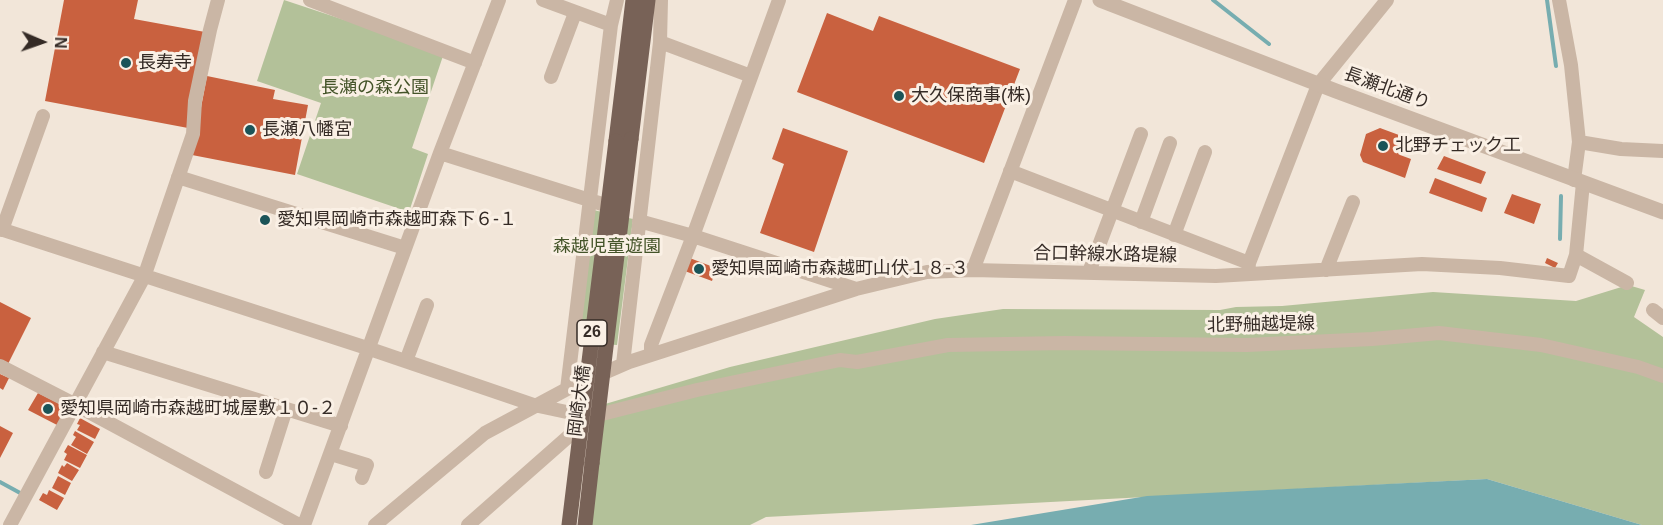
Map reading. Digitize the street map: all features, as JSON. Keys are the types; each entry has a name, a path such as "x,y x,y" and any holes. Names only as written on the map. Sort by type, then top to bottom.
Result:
{"main road":[{"name":"26","path":"623,140 633,0"},
{"name":"26","path":"623,140 648,0"},
{"name":"岡崎大橋","path":"568,525 623,140"},
{"name":"岡崎大橋","path":"585,525 623,140"}],"street":[{"path":"10,525 144,278 194,134 195,101 218,0"},
{"path":"310,0 475,63"},
{"path":"304,525 440,153 499,0"},
{"path":"543,0 611,25"},
{"path":"567,388 611,25 616,0"},
{"path":"623,364 660,42 662,0"},
{"path":"651,355 651,345 779,0"},
{"path":"973,270 1075,0"},
{"name":"長瀬北通り","path":"1100,0 1318,85 1663,212"},
{"path":"1010,171 1174,235 1248,268 1318,85 1387,0"},
{"path":"1559,0 1571,65 1579,142 1576,255 1627,283"},
{"path":"551,77 575,12"},
{"path":"660,42 751,76"},
{"path":"43,116 1,230 370,349 534,405 590,417"},
{"path":"1089,272 1141,134"},
{"path":"1579,142 1622,149 1663,151"},
{"path":"1142,222 1170,143"},
{"path":"1174,235 1205,152"},
{"path":"440,153 856,289"},
{"path":"178,177 405,248"},
{"path":"1326,270 1353,202"},
{"name":"合口幹線水路堤線","path":"534,405 623,364 856,289 927,272 973,270 1216,276 1248,268 1326,270 1422,264 1500,268 1569,276 1576,255"},
{"path":"406,361 427,305"},
{"name":"北野舳越堤線","path":"590,417 697,390 840,360 857,362 948,345 1065,343 1247,345 1372,339 1439,333 1541,345 1663,376"},
{"path":"103,352 341,426"},
{"path":"0,366 299,525"},
{"path":"375,525 469,445 485,433 523,414 534,405"},
{"path":"266,472 286,409"},
{"path":"468,525 590,417"},
{"path":"331,454 367,465 362,478"}],"green space":[{"name":"長瀬の森公園","path":"284,0 444,53 412,148 428,154 409,212 297,174 321,103 257,81"},
{"name":"森越児童遊園","path":"589,209 633,219 617,345 572,342"},
{"path":"1628,285 1645,290 1634,317 1663,337 1663,525 1642,525 1487,479 766,517 750,525 585,525 595,407 730,367 935,319 1003,309 1220,310 1433,292 1576,301"}],"water":[{"path":"1487,479 1642,525 971,525 1147,496"}],"building":[{"name":"長寿寺","path":"64,0 138,0 134,19 205,32 188,128 45,101"},
{"path":"827,13 873,31 879,16 1020,69 984,163 797,92"},
{"name":"長瀬八幡宮","path":"207,76 275,90 273,99 308,105 295,175 192,155"},
{"path":"783,128 848,151 814,252 760,233 784,164 772,159"},
{"name":"北野チェック工","path":"1380,128 1407,138 1400,155 1411,159 1405,178 1363,162 1360,155 1366,134"},
{"path":"1444,156 1486,172 1481,184 1437,169"},
{"path":"1435,178 1487,198 1482,212 1429,193"},
{"path":"1512,194 1541,204 1534,224 1504,213"},
{"name":"愛知県岡崎市森越町山伏１８‐３","path":"687,257 716,268 712,281 682,270"},
{"path":"1547,258 1558,263 1555,268 1545,263"},
{"path":"0,302 31,318 8,364 0,360"},
{"path":"0,374 9,378 3,390 0,388"},
{"name":"愛知県岡崎市森越町城屋敷１０‐２","path":"38,393 68,408 59,426 28,410"},
{"path":"80,418 100,429 95,439 77,430"},
{"path":"0,426 13,433 0,458"},
{"path":"75,431 94,442 87,454 71,445 76,437 73,435"},
{"path":"68,445 87,455 80,468 64,460 67,454 64,452"},
{"path":"67,463 79,470 72,481 58,473 62,465 64,467"},
{"path":"58,476 71,483 65,495 52,488"},
{"path":"49,490 64,498 57,510 39,500 43,493 47,495"}],"waterway":[{"path":"1213,0 1269,44"},
{"path":"1547,0 1556,66"},
{"path":"1560,239 1561,196"},
{"path":"0,482 22,494"}],"place":[{"name":"長寿寺","path":"126,63"},
{"name":"大久保商事(株)","path":"899,96"},
{"name":"長瀬八幡宮","path":"250,130"},
{"name":"北野チェック工","path":"1383,146"},
{"name":"愛知県岡崎市森越町森下６‐１","path":"265,220"},
{"name":"愛知県岡崎市森越町山伏１８‐３","path":"699,269"},
{"name":"愛知県岡崎市森越町城屋敷１０‐２","path":"48,409"}]}
